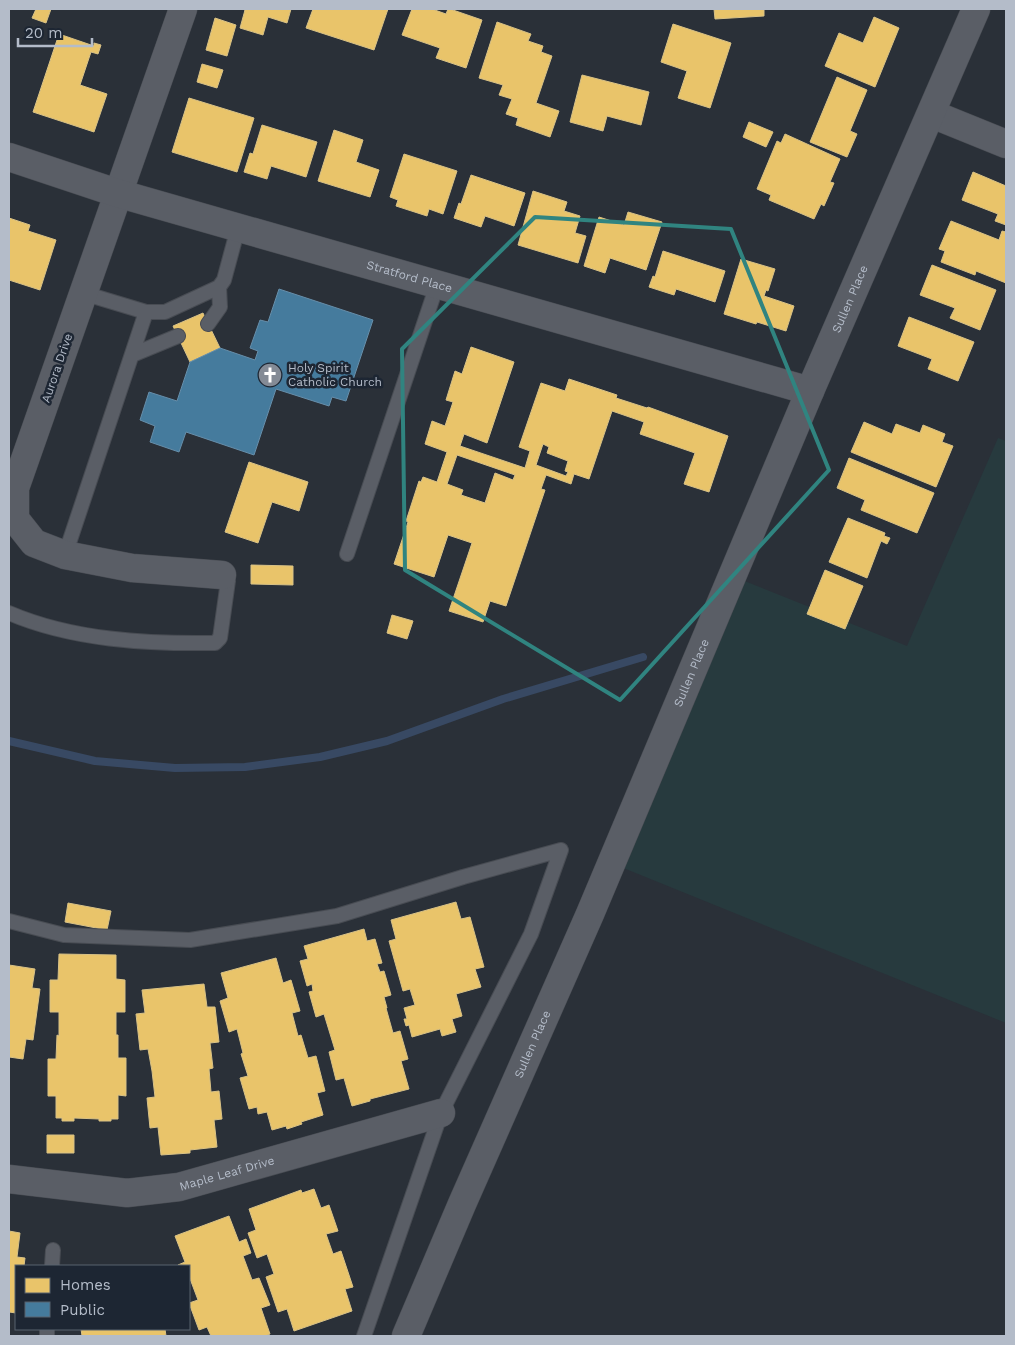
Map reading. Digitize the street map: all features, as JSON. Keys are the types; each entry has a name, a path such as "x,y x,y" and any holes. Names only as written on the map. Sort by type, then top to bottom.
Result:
{"street":[{"name":"Aurora Drive","path":"183,9 83,293 12,487 12,522 34,543 65,555 132,568 222,575"},
{"name":"Sullen Place","path":"406,1336 590,914 810,391 976,9"},
{"path":"932,114 1006,144"},
{"name":"Stratford Place","path":"9,157 117,193 810,391"},
{"name":"Maple Leaf Drive","path":"9,1179 127,1192 179,1187 441,1113"}],"lane":[{"path":"83,293 146,312 165,312 219,287 224,280 238,228"},
{"path":"347,554 436,284"},
{"path":"208,324 220,307 219,287"},
{"path":"65,555 146,312"},
{"path":"132,355 178,336"},
{"path":"9,613 48,626 82,634 135,641 184,644 214,643 220,638 228,581 222,575"},
{"path":"9,921 64,935 190,940 337,916 463,877 561,850 531,934 441,1113 364,1336"},
{"path":"52,1265 53,1250"}],"highlighted area":[{"path":"535,217 731,229 829,470 620,700 405,570 402,349"}],"green space":[{"path":"998,438 1006,441 1006,1023 611,863 732,576 907,646"}],"building: Homes":[{"path":"36,9 51,9 46,23 32,18"},
{"path":"242,9 291,9 287,23 268,17 263,35 240,28 245,10"},
{"path":"313,9 388,9 374,50 306,28"},
{"path":"412,9 432,9 446,14 448,9 450,9 482,20 466,68 436,58 440,48 402,35"},
{"path":"714,9 764,9 764,16 715,19"},
{"path":"874,17 899,28 875,87 825,66 839,33 863,43"},
{"path":"215,18 236,25 227,56 206,50"},
{"path":"497,22 531,34 528,41 543,46 541,52 552,56 536,103 559,111 550,137 516,125 518,118 506,114 512,99 499,95 503,85 479,78"},
{"path":"673,24 731,43 710,108 678,98 687,71 661,62"},
{"path":"59,34 94,46 94,43 101,45 98,54 91,52 80,85 107,94 94,132 33,112"},
{"path":"202,64 223,70 217,88 197,82"},
{"path":"582,75 649,92 641,125 607,116 603,131 570,122"},
{"path":"837,77 867,90 850,131 857,134 847,157 810,142"},
{"path":"189,98 254,118 237,172 172,152"},
{"path":"749,122 773,132 766,147 743,137"},
{"path":"262,125 317,142 306,177 271,166 267,179 244,172 250,153 253,154"},
{"path":"334,130 363,140 356,162 379,170 370,197 318,181"},
{"path":"785,134 840,159 830,182 834,183 824,206 821,204 814,219 769,200 771,195 757,189 777,141 781,143"},
{"path":"404,154 457,171 443,214 429,209 427,216 396,206 398,200 390,197"},
{"path":"973,172 1006,186 1006,225 995,221 998,214 962,200"},
{"path":"471,175 525,193 514,226 485,216 481,227 454,218"},
{"path":"533,191 567,202 564,211 580,216 575,233 586,236 578,263 518,245"},
{"path":"628,212 662,222 646,270 610,258 605,273 584,266 599,217 624,225"},
{"path":"9,218 30,225 28,231 56,240 40,290 9,280"},
{"path":"951,221 999,240 1002,231 1006,232 1006,283 976,271 975,275 941,262 945,251 939,249"},
{"path":"663,251 725,271 715,302 676,289 674,295 649,287 653,276 655,277"},
{"path":"741,259 775,269 768,291 766,290 764,296 794,306 786,331 724,314"},
{"path":"932,265 996,290 980,330 950,318 955,308 920,295"},
{"path":"203,313 220,348 190,362 173,326"},
{"path":"909,317 974,342 958,381 928,369 932,359 898,346"},
{"path":"471,347 514,362 487,443 464,434 460,446 525,468 530,451 519,447 541,383 565,391 569,379 617,395 616,398 648,407 728,436 709,492 684,484 695,453 640,434 644,422 612,411 589,479 574,474 571,484 546,475 541,489 545,490 506,606 490,601 483,622 449,611 472,543 448,535 434,577 394,564 419,481 421,482 423,477 437,482 447,452 425,444 432,421 445,426 453,402 446,400 455,371 462,374","holes":["543,444 549,447 547,453 568,461 565,471 568,472 566,476 536,465","457,455 515,475 513,480 495,473 485,503 461,495 463,490 447,484"]},
{"path":"864,422 892,434 896,424 920,433 923,425 945,434 942,442 953,446 936,487 851,452"},
{"path":"849,458 934,493 917,533 861,510 865,500 837,488"},
{"path":"249,462 308,482 299,511 272,502 258,543 225,532"},
{"path":"848,518 885,533 884,536 890,538 887,544 881,541 867,578 829,562"},
{"path":"251,565 293,566 293,585 251,584"},
{"path":"825,570 863,586 845,629 807,614"},
{"path":"392,615 413,621 407,639 387,633"},
{"path":"456,902 461,919 470,917 484,967 475,969 481,987 456,994 462,1016 452,1019 456,1032 442,1036 440,1029 412,1037 409,1025 406,1026 404,1019 407,1019 404,1008 415,1005 410,989 403,991 389,941 396,939 391,920"},
{"path":"68,903 111,911 107,930 65,922"},
{"path":"364,929 367,941 375,939 382,963 377,964 380,972 384,971 391,995 384,997 386,1008 393,1033 400,1031 408,1059 401,1061 409,1089 370,1099 370,1101 352,1106 344,1078 336,1080 329,1052 335,1050 324,1014 316,1017 309,992 313,991 312,984 307,986 300,961 308,959 304,946"},
{"path":"59,954 116,955 116,979 125,980 125,1012 116,1012 118,1058 126,1058 126,1096 118,1095 118,1119 99,1121 99,1119 74,1118 74,1121 62,1121 62,1118 56,1118 56,1096 48,1096 48,1059 56,1059 57,1035 59,1036 59,1012 50,1012 50,980 58,980"},
{"path":"276,958 283,983 291,980 300,1011 292,1013 298,1036 301,1035 308,1058 316,1056 325,1091 317,1093 323,1115 287,1129 286,1126 272,1130 267,1112 258,1114 257,1107 249,1109 240,1078 248,1076 241,1054 243,1053 237,1029 229,1032 220,1001 228,998 221,973"},
{"path":"9,965 35,969 32,988 40,989 33,1040 26,1039 23,1059 9,1057"},
{"path":"204,984 207,1007 215,1007 219,1042 210,1043 213,1068 209,1069 211,1092 219,1091 222,1119 214,1120 217,1147 190,1150 190,1153 161,1155 158,1127 150,1128 147,1098 155,1097 148,1049 140,1050 136,1014 145,1013 142,990"},
{"path":"47,1135 74,1135 74,1153 47,1153"},
{"path":"314,1189 321,1208 329,1205 338,1231 326,1234 333,1254 341,1251 353,1287 345,1289 352,1311 294,1331 287,1309 278,1312 266,1277 274,1274 267,1254 257,1258 248,1233 256,1230 249,1209 301,1190 302,1193"},
{"path":"229,1216 239,1242 246,1239 251,1253 243,1256 252,1280 259,1278 270,1305 261,1308 270,1334 265,1336 211,1336 207,1327 199,1330 190,1306 190,1303 198,1300 190,1279 190,1265 178,1265 185,1262 175,1236"},
{"path":"9,1231 20,1233 17,1257 25,1258 24,1265 15,1265 15,1313 9,1312"},
{"path":"81,1330 165,1330 166,1336 82,1336"}],"building: Public":[{"name":"Holy Spirit Catholic Church","path":"279,289 373,320 346,401 332,397 329,406 276,389 254,455 186,432 179,452 150,442 155,426 140,420 149,392 177,401 190,362 220,348 255,360 258,351 250,348 260,320 268,322"}],"waterway":[{"path":"9,741 95,761 175,768 245,767 320,757 387,741 503,699 643,657"}],"place":[{"name":"Holy Spirit Catholic Church","path":"270,375"}]}
